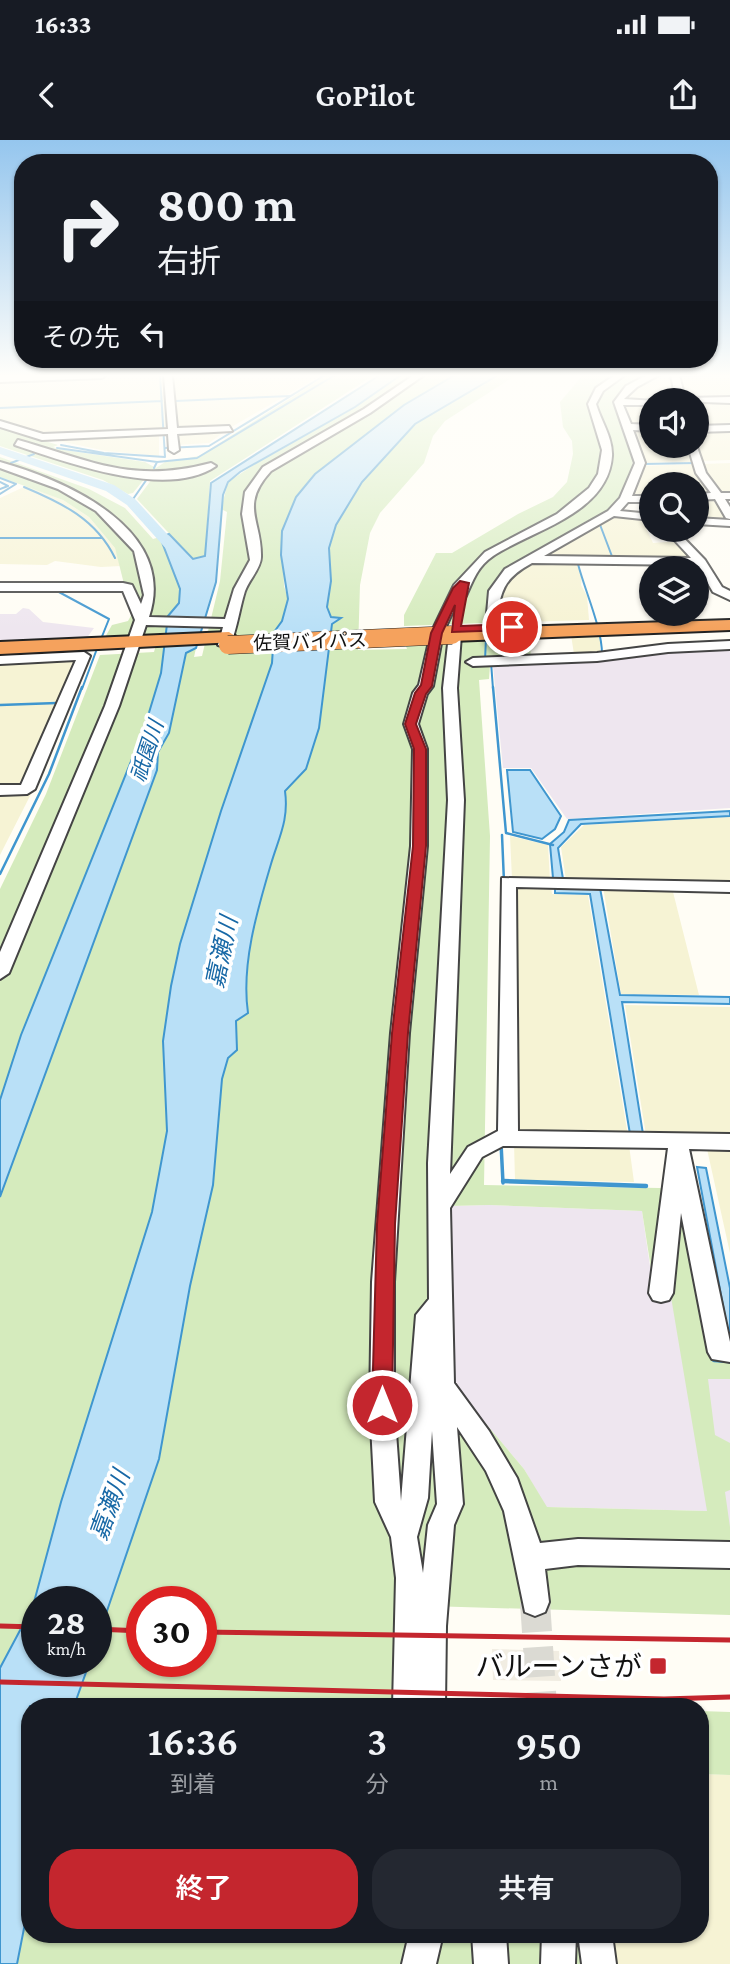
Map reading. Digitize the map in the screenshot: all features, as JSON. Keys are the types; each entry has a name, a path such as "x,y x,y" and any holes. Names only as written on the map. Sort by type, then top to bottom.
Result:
{"highway":[{"name":"佐賀バイパス","path":"0,654 226,639 730,622"},
{"name":"佐賀バイパス","path":"0,648 132,645"}],"street":[{"path":"72,460 111,472 174,475 211,466"},
{"path":"142,621 226,639 240,589 256,560 246,515 259,478 284,460"},
{"path":"430,1698 432,1626 440,1537 450,1504 442,1386 439,1207 456,800 450,688 458,588 476,565 489,554 577,506 594,489 607,460"},
{"path":"490,622 495,591 509,571 625,499 640,466 638,460"},
{"path":"697,460 701,473 724,496 730,520 709,521"},
{"path":"0,465 76,493 100,509 132,540 145,563 150,582 150,595 112,706 0,973"},
{"path":"625,499 639,499"},
{"path":"534,529 608,512 639,516"},
{"path":"682,542 695,556"},
{"path":"527,559 639,561"},
{"path":"709,576 717,589 730,596"},
{"path":"408,1698 410,1578 404,1537 388,1502 382,1405 383,1282 400,1033 419,846 420,749 411,724 420,693 453,633 464,583"},
{"path":"0,587 128,588 142,621"},
{"path":"486,663 730,645"},
{"path":"0,660 84,656 27,789 0,790"},
{"path":"508,1140 509,882 730,887"},
{"path":"439,1207 475,1152 490,1141 730,1142"},
{"path":"661,1293 677,1141"},
{"path":"677,1141 720,1352 730,1352"},
{"path":"404,1537 415,1498 428,1315 441,1303"},
{"path":"442,1386 487,1447 519,1510 532,1557 535,1602"},
{"path":"532,1557 578,1552 730,1555"},
{"path":"419,1964 424,1943"},
{"path":"490,1943 491,1964"},
{"path":"558,1964 559,1943"},
{"path":"596,1943 599,1964"}],"shaded area":[{"path":"642,460 692,460 643,463"},
{"path":"730,463 730,494 720,495 709,479 709,472 705,472 703,464"},
{"path":"692,464 696,472 640,472 643,466"},
{"path":"639,473 639,498 625,499"},
{"path":"26,486 63,500 89,517 115,548 121,566 101,567 55,561 47,565 0,564 0,498"},
{"path":"709,499 712,499 728,521 709,520"},
{"path":"615,515 639,517 639,542 680,542 690,556 639,556 639,560 532,557"},
{"path":"528,560 575,560 582,576 581,585 587,596 589,620 494,623 499,590"},
{"path":"23,608 29,609 43,622 94,628 86,639 0,641 0,614 16,614"},
{"path":"600,634 600,653 574,654 571,635"},
{"path":"730,646 730,808 567,819 531,768 503,768 493,666"},
{"path":"81,658 22,793 31,794 0,855 0,661"},
{"path":"730,817 730,884 566,880 561,847 584,825"},
{"path":"510,836 548,845 550,880 512,879"},
{"path":"514,885 551,886 552,894 588,895 628,1136 514,1133"},
{"path":"603,887 672,888 699,995 621,994"},
{"path":"625,1005 730,1007 730,1137 646,1135"},
{"path":"514,1143 629,1145 634,1182 515,1180"},
{"path":"707,1149 730,1149 730,1253"},
{"path":"450,1206 642,1211 653,1287 670,1290 707,1378 730,1379 730,1527 707,1511 546,1507 524,1469 455,1387"},
{"path":"492,1649 559,1651 561,1681 493,1680"},
{"path":"709,1774 730,1775 730,1964 607,1964 604,1943 709,1943"}],"green space":[{"path":"0,460 9,460 89,489 125,508 153,539 160,537 180,589 179,603 168,616 161,673 144,729 21,1035 0,1099 0,889 46,794 100,655 154,652 158,637 104,639 112,625 128,621 138,603 124,584 115,548 89,517 63,500 0,477"},
{"path":"43,460 132,460 145,462 156,468 165,462 242,460 210,481 205,556 193,559 137,499 152,479 145,478 133,493 128,494 103,480"},
{"path":"261,460 333,460 315,474 296,497 282,531 284,586 288,599 282,621 274,632 272,663 221,811 180,944 171,986 163,1041 167,1131 152,1212 61,1502 38,1586 21,1586 21,1629 0,1668 0,1197 157,770 158,752 169,733 186,652 196,648 194,657 202,656 220,581 227,512 221,509 228,482"},
{"path":"382,460 425,460 380,513 370,533 360,585 358,650 407,649 405,643 529,636 531,657 490,665 489,679 479,680 490,836 484,1185 660,1188 683,1195 712,1361 730,1362 730,1379 708,1379 715,1435 730,1443 730,1490 725,1492 730,1527 730,1615 396,1605 397,1698 77,1698 84,1677 112,1677 112,1596 159,1459 190,1286 213,1185 222,1079 228,1058 237,1050 236,1021 248,1013 247,976 252,938 284,820 285,791 306,769 324,687 332,624 340,618 331,617 327,607 331,581 329,548 336,525 362,482","holes":["450,1206 642,1211 654,1288 670,1291 707,1511 547,1507 524,1469 455,1387"]},
{"path":"572,460 633,460 630,477 607,511 503,570 490,588 484,623 404,626 404,615 436,553 452,553 518,514 553,497 567,482"},
{"path":"709,1711 730,1712 730,1775 709,1774"},
{"path":"21,1943 584,1943 586,1964 17,1964"}],"water":[{"path":"247,460 261,460 228,482 223,495 216,582 196,648 186,653 169,733 158,752 157,770 0,1197 0,1100 21,1035 144,729 161,673 168,616 179,603 180,589 160,537 169,534 193,559 205,556 211,483"},
{"name":"嘉瀬川","path":"333,460 382,460 362,482 336,525 329,548 331,581 327,607 331,617 341,618 332,624 319,728 306,769 285,791 286,811 256,919 247,976 248,1013 236,1021 237,1050 228,1058 222,1079 213,1185 190,1286 159,1459 112,1596 112,1586 38,1586 61,1502 152,1212 167,1131 163,1041 171,986 180,944 221,811 272,663 274,632 282,621 288,599 281,555 282,531 296,497 315,474"},
{"path":"507,770 530,770 561,816 555,829 542,839 513,832"},
{"path":"730,811 730,816 581,824 558,848 563,879 553,878 550,844 564,832 569,820"},
{"path":"555,887 600,888 620,995 730,997 730,1004 622,1002 643,1134 630,1134 590,894 555,893"},
{"path":"697,1167 706,1168 730,1288 730,1343"},
{"path":"21,1629 21,1677 84,1677 77,1698 21,1698 21,1943 17,1964 0,1964 0,1668"}],"waterway":[{"name":"祇園川","path":"11,463 18,460"},
{"name":"祇園川","path":"29,460 110,488 131,502 182,558"},
{"path":"144,460 157,462"},
{"path":"157,462 176,460"},
{"path":"154,468 157,462"},
{"path":"644,464 695,463"},
{"path":"0,478 16,484 0,494"},
{"path":"131,502 147,479"},
{"path":"0,482 8,486 0,489"},
{"path":"24,487 77,514 98,533 115,558"},
{"path":"514,564 602,515"},
{"path":"599,522 613,559"},
{"path":"0,538 102,538"},
{"path":"582,562 578,564 596,621 602,654"},
{"path":"48,591 57,591 109,619 101,639"},
{"path":"485,660 487,616"},
{"path":"82,689 98,646"},
{"path":"491,662 493,689"},
{"path":"0,874 49,774 82,687"},
{"path":"493,687 506,833 553,845"},
{"path":"0,705 57,703"},
{"path":"502,835 504,882"},
{"path":"501,1143 503,1183"},
{"path":"503,1181 646,1186"},
{"path":"714,1357 714,1360 730,1361"}],"tunnel":[{"path":"535,1602 541,1698"}],"railway":[{"path":"0,1626 21,1627"},
{"path":"112,1630 126,1630"},
{"path":"217,1632 730,1640"},
{"path":"0,1682 625,1698"},
{"path":"697,1698 730,1697"}],"place":[{"name":"バルーンさが","path":"658,1666"}],"route":[{"path":"382,1405 386,1224 400,1033 419,846 420,749 411,724 420,693 426,686 431,650 458,588 464,583 455,630 512,627"}]}
